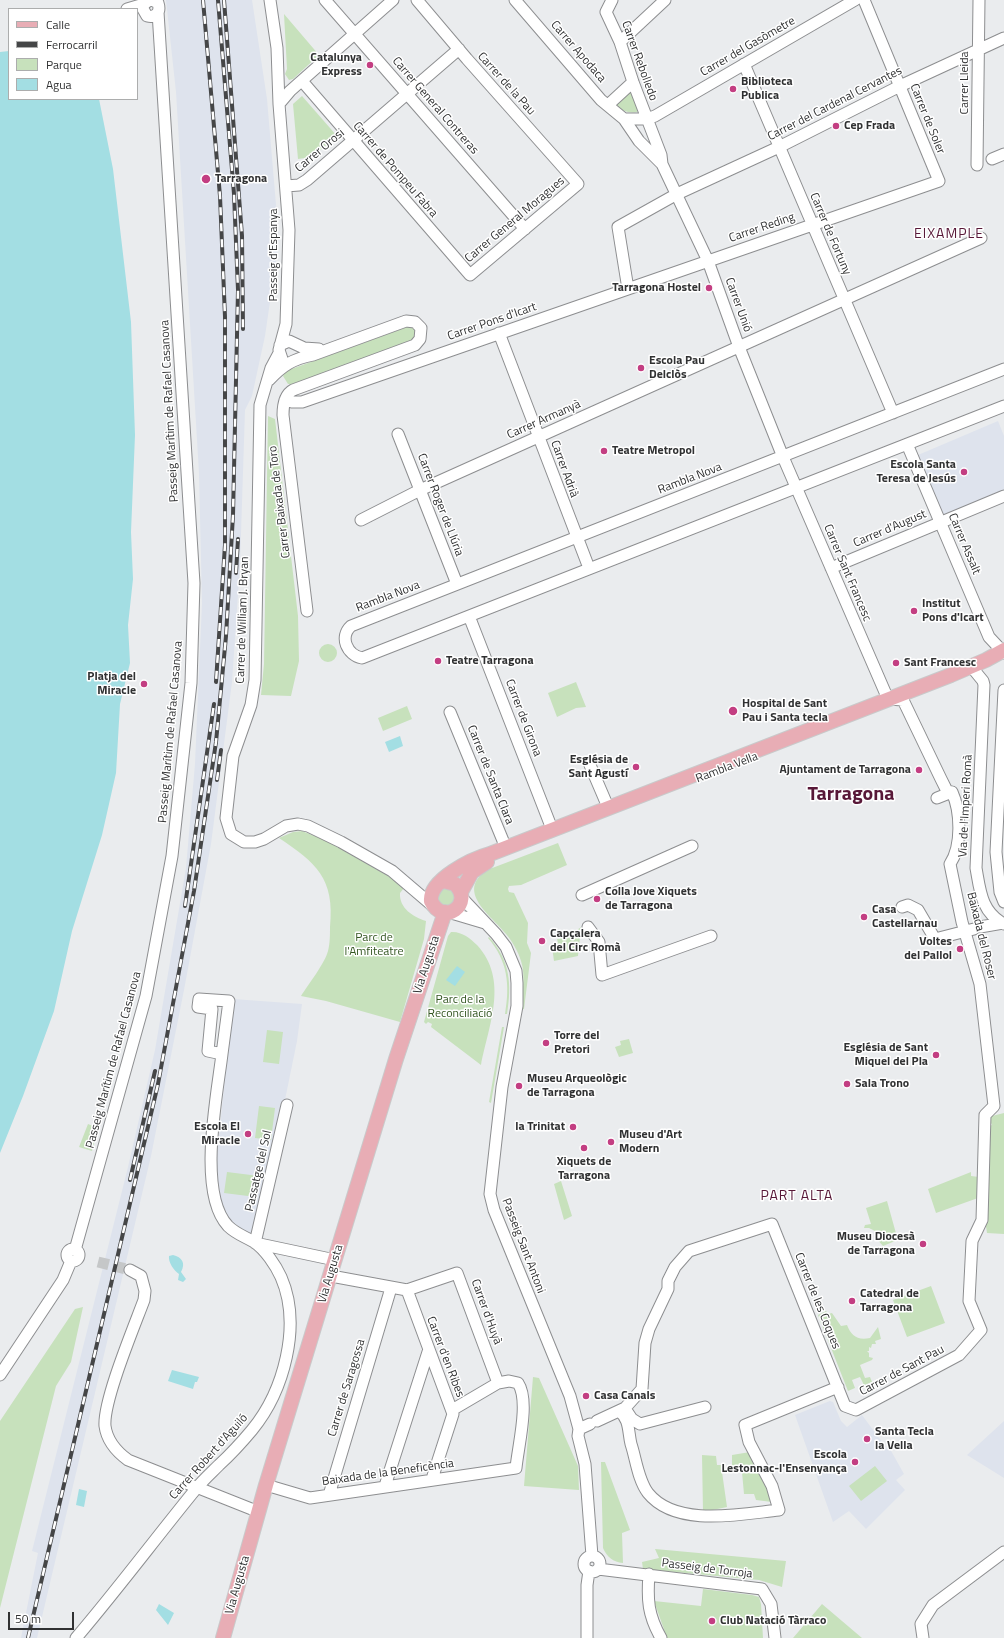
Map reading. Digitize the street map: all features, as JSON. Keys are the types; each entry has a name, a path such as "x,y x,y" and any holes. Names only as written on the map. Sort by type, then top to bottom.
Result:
{"main road":[{"path":"888,699 901,690 995,652 1004,653"},
{"name":"Rambla Vella","path":"439,883 475,858 506,848 1004,653"},
{"name":"Rambla Vella","path":"461,895 472,872 483,863 903,700 979,676 1004,653"},
{"path":"450,882 455,884 461,895 458,907 442,910 430,896 435,886 439,883 450,882"},
{"name":"Via Augusta","path":"223,1638 266,1484 442,910"}],"street":[{"name":"Passeig d'Espanya","path":"270,0 277,42 279,104 289,239 286,324 280,349"},
{"name":"Carrer General Contreras","path":"325,0 525,229"},
{"path":"279,104 290,91 393,0"},
{"name":"Carrer de la Pau","path":"417,0 578,184"},
{"name":"Carrer Apodaca","path":"515,0 601,100 624,119"},
{"name":"Carrer Rebolledo","path":"612,0 606,12 620,42 633,82 651,118"},
{"path":"620,42 665,0"},
{"name":"Carrer del Gasòmetre","path":"651,118 855,0"},
{"name":"Carrer de Soler","path":"864,0 939,181"},
{"name":"Carrer Lleida","path":"977,165 979,0"},
{"name":"Passeig Marítim de Rafael Casanova","path":"0,1375 63,1280 71,1261 68,1259 68,1254 71,1250 75,1250 146,996 172,856 192,683 194,583 160,38 149,6 134,8"},
{"name":"Carrer del Cardenal Cervantes","path":"628,289 618,227 677,194 779,147 900,86 1004,38"},
{"name":"Carrer Orosi","path":"286,186 303,183 459,49"},
{"name":"Carrer de Fortuny","path":"744,64 892,413"},
{"path":"278,75 289,84 302,81"},
{"name":"Carrer de Pompeu Fabra","path":"302,81 470,275"},
{"path":"608,105 633,82"},
{"path":"624,119 651,118"},
{"name":"Carrer Unió","path":"651,118 662,154 662,164"},
{"name":"Carrer Unió","path":"624,119 639,141 662,164 677,194 708,261 739,347 783,456"},
{"path":"992,159 1004,154"},
{"name":"Carrer Reding","path":"708,261 939,181"},
{"name":"Carrer General Moragues","path":"470,275 578,184"},
{"name":"Carrer Armanyà","path":"361,520 420,490 981,238"},
{"name":"Carrer Pons d'Icart","path":"288,396 292,402 302,402 708,261"},
{"path":"288,396 411,347 420,339 421,328 415,322 406,321 328,348 313,355 294,360 282,359 280,349 286,342 310,350 328,348"},
{"name":"Passeig d'Espanya","path":"286,324 295,344"},
{"name":"Carrer Adrià","path":"500,333 576,538 589,568"},
{"path":"294,360 300,352 295,344"},
{"name":"Carrer de William J. Bryan","path":"280,349 265,385 260,405 257,660 251,705 233,756 226,811 226,823 234,836 249,842 259,842 279,830 298,824 329,835 392,871 442,910"},
{"name":"Carrer de William J. Bryan","path":"265,385 278,370 294,360"},
{"name":"Rambla Nova","path":"1004,369 351,626 345,636 347,648 356,656 362,658 796,486 1004,406"},
{"name":"Carrer Baixada de Toro","path":"288,396 283,409 284,423 307,611"},
{"name":"Carrer Roger de Llúria","path":"398,434 457,584"},
{"name":"Carrer Assalt","path":"906,444 989,637 1004,653"},
{"name":"Carrer Sant Francesc","path":"783,456 888,699"},
{"name":"Carrer d'August","path":"831,568 1004,496"},
{"name":"Carrer de Girona","path":"469,616 552,830"},
{"name":"Via de l'Imperi Romà","path":"979,676 976,868 980,892 985,908 995,919 1004,923"},
{"path":"1004,690 996,852 999,886 1004,902"},
{"path":"888,699 903,700 947,791 952,792"},
{"name":"Carrer de Santa Clara","path":"450,712 506,848"},
{"path":"590,765 608,807"},
{"path":"937,798 952,792"},
{"name":"Baixada del Roser","path":"952,792 956,802 958,834 953,860 950,864 969,930 980,984 985,1039 994,1106 985,1115 982,1220 972,1241 969,1301 981,1330"},
{"path":"582,895 692,846"},
{"name":"Passeig Sant Antoni","path":"461,895 506,947 516,971 517,1006 502,1086 490,1194 494,1210 570,1396 579,1429 578,1436 585,1464 592,1556 596,1557 599,1561 593,1570"},
{"path":"902,907 908,905 918,910 935,938 1004,923"},
{"path":"442,910 485,923"},
{"path":"588,927 599,942 602,975 711,936"},
{"name":"Carrer Robert d'Aguiló","path":"76,1638 119,1587 196,1487 228,1457 253,1429 274,1395 283,1371 290,1318 288,1298 277,1269 255,1243 236,1234 228,1226 220,1216 215,1197 211,1158 229,1001 199,999 198,1007 212,1009 208,1051 222,1054"},
{"name":"Passatge del Sol","path":"255,1243 288,1105"},
{"name":"Carrer de les Coques","path":"623,1408 644,1386 645,1343 668,1289 671,1274 675,1267 689,1251 772,1224 838,1387"},
{"path":"255,1243 335,1260"},
{"path":"130,1270 142,1276 145,1291 144,1300 111,1394 105,1425 113,1446 128,1460 259,1512"},
{"name":"Carrer d'Huyà","path":"331,1276 406,1290 457,1273 498,1383"},
{"name":"Carrer de Saragossa","path":"329,1495 391,1288"},
{"name":"Carrer d'en Ribes","path":"406,1290 428,1352 453,1414 432,1479"},
{"name":"Carrer de Sant Pau","path":"838,1387 845,1406 856,1410 959,1355 981,1330"},
{"path":"386,1486 428,1352"},
{"name":"Baixada de la Beneficència","path":"266,1484 310,1498 432,1479 516,1468 524,1403 522,1389 518,1383 509,1381 498,1383"},
{"path":"452,1410 498,1383"},
{"path":"623,1408 627,1421 630,1441 642,1482 648,1492 659,1503 672,1509 699,1516 711,1517 779,1510 772,1486 749,1442 745,1425 838,1387"},
{"path":"623,1408 632,1419 640,1424 705,1407"},
{"path":"579,1429 623,1408"},
{"path":"923,1638 921,1624 933,1605 1004,1552"},
{"path":"587,1638 587,1585 593,1570"},
{"name":"Passeig de Torroja","path":"593,1570 649,1574 762,1588 771,1604 775,1638"},
{"path":"649,1574 648,1607 653,1623 661,1638"}],"shaded area":[{"path":"166,0 252,0 267,99 279,240 265,336 252,396 245,410 240,565 232,682 211,844 151,1156 37,1638 21,1638 38,1553 32,1551 128,1167 155,1050 186,868 195,764 202,603 199,473 176,92"},
{"name":"Escola Santa Teresa de Jesús","path":"998,421 1004,436 1004,490 943,516 918,455"},
{"name":"Escola El Miracle","path":"233,999 302,1004 297,1041 267,1188 252,1235 234,1227 222,1208 216,1166"},
{"name":"Escola Lestonnac-l'Ensenyança","path":"830,1401 833,1402 841,1421 847,1427 862,1415 888,1450 890,1449 904,1474 896,1480 905,1490 866,1529 849,1511 833,1522 795,1415"},
{"path":"1004,1421 1004,1478 967,1455"}],"green space":[{"path":"284,14 319,55 293,79 289,80 285,74 287,69"},
{"path":"632,90 639,108 637,112 625,111 615,105"},
{"path":"302,96 337,136 312,157 298,159 293,104"},
{"path":"407,327 412,327 416,330 415,341 292,384 288,384 283,376 286,371"},
{"path":"268,416 275,419 298,616 299,661 291,696 261,695 264,664"},
{"path":"324,644 332,644 337,649 335,660 332,662 324,662 319,657 319,649"},
{"path":"576,682 586,707 576,708 557,717 548,693"},
{"path":"407,706 412,719 383,731 378,718"},
{"name":"Parc de l'Amfiteatre","path":"302,831 325,840 395,880 404,888 400,893 400,898 404,907 416,917 426,921 424,939 400,1022 326,1001 301,996 320,968 328,951 331,910 326,884 313,864 279,838 293,832"},
{"path":"558,843 567,865 521,885 509,886 508,889 509,892 514,893 528,923 527,943 531,953 524,1009 520,1010 523,979 520,957 515,946 479,903 475,895 474,887 478,878 487,870"},
{"path":"441,888 454,890 456,900 447,907 439,904 438,891"},
{"path":"581,927 578,956 554,961 552,947 558,943 557,939 568,937"},
{"name":"Parc de la Reconciliació","path":"451,932 465,936 477,945 487,959 492,973 494,1003 481,1065 431,1027 432,1024 428,1022 426,1024 424,1022 448,936"},
{"path":"489,937 501,955 508,973 509,1003 507,1014 505,1014 507,1003 506,974 500,956 488,938"},
{"path":"502,1027 504,1027 491,1103 489,1102"},
{"path":"267,1030 283,1032 279,1064 263,1062"},
{"path":"629,1039 633,1053 619,1057 615,1047 621,1045 620,1041"},
{"path":"259,1106 275,1108 271,1140 255,1138"},
{"path":"1004,1113 1004,1234 987,1233 985,1220 989,1126 992,1125 988,1117"},
{"path":"88,1124 98,1128 92,1151 79,1147"},
{"path":"227,1172 259,1176 256,1197 224,1193"},
{"path":"971,1172 971,1176 979,1177 978,1198 936,1213 928,1189"},
{"path":"561,1181 572,1216 564,1220 554,1184"},
{"path":"887,1201 897,1237 900,1239 883,1246 876,1238 875,1231 869,1228 864,1228 865,1225 871,1224 866,1208"},
{"path":"931,1286 945,1323 907,1337 893,1300"},
{"path":"83,1307 71,1362 56,1386 0,1608 0,1421 75,1309"},
{"path":"826,1311 828,1314 832,1313 841,1326 847,1325 850,1332 861,1339 870,1338 878,1327 881,1339 875,1341 876,1344 872,1344 871,1348 869,1347 869,1351 867,1351 869,1353 869,1357 873,1358 872,1360 860,1365 865,1378 870,1377 872,1382 864,1385 860,1377 852,1380 855,1388 848,1391 818,1315"},
{"path":"533,1377 539,1378 578,1466 579,1490 524,1486"},
{"path":"750,1452 770,1488 772,1502 756,1500 754,1494 744,1494 742,1472 732,1472 732,1455"},
{"path":"702,1455 716,1456 717,1465 721,1465 727,1507 703,1512"},
{"path":"601,1462 605,1462 630,1530 622,1533 623,1563 616,1562 606,1554 603,1548"},
{"path":"875,1466 887,1481 861,1501 849,1486"},
{"path":"655,1549 786,1561 782,1587 759,1580 643,1569 642,1562 659,1558"},
{"name":"Club Natació Tàrraco","path":"703,1589 759,1597 761,1604 763,1638 667,1638 654,1601 701,1606"},
{"path":"822,1604 862,1638 793,1638"}],"water":[{"path":"8,51 8,100 99,100 113,169 131,322 135,435 131,532 133,579 128,625 130,663 120,704 116,773 102,835 72,931 54,1011 23,1096 0,1153 0,52"},
{"path":"400,736 403,746 389,752 385,742"},
{"path":"457,966 465,972 455,986 446,980"},
{"path":"173,1255 179,1257 183,1263 181,1272 186,1279 183,1282 178,1280 179,1274 170,1264 169,1256"},
{"path":"172,1370 199,1377 197,1382 195,1382 193,1389 168,1381"},
{"path":"79,1489 87,1491 84,1507 76,1505"},
{"path":"159,1604 174,1613 168,1625 156,1610"}],"tunnel":[{"path":"98,1262 130,1270"}],"railway":[{"path":"203,0 220,196 225,317 225,545 216,682"},
{"path":"28,1638 158,1084 194,891 216,742 226,636 233,515 238,290 234,194 218,0"},
{"path":"224,0 242,236 243,329"},
{"path":"236,573 238,539"},
{"path":"185,906 214,704"},
{"path":"217,780 221,750"},
{"path":"130,1180 155,1071"}],"place":[{"name":"Catalunya Express","path":"370,65"},
{"name":"Biblioteca Publica","path":"733,89"},
{"name":"Cep Frada","path":"836,126"},
{"name":"Tarragona","path":"206,179"},
{"name":"Tarragona Hostel","path":"709,288"},
{"name":"Escola Pau Delclòs","path":"641,368"},
{"name":"Teatre Metropol","path":"604,451"},
{"name":"Escola Santa Teresa de Jesús","path":"964,472"},
{"name":"Institut Pons d'Icart","path":"914,611"},
{"name":"Teatre Tarragona","path":"438,661"},
{"name":"Sant Francesc","path":"896,663"},
{"name":"Platja del Miracle","path":"144,684"},
{"name":"Hospital de Sant Pau i Santa tecla","path":"733,711"},
{"name":"Església de Sant Agustí","path":"636,767"},
{"name":"Ajuntament de Tarragona","path":"919,770"},
{"name":"Colla Jove Xiquets de Tarragona","path":"597,899"},
{"name":"Casa Castellarnau","path":"864,917"},
{"name":"Capçalera del Circ Romà","path":"542,941"},
{"name":"Voltes del Pallol","path":"960,949"},
{"name":"Torre del Pretori","path":"546,1043"},
{"name":"Església de Sant Miquel del Pla","path":"936,1055"},
{"name":"Sala Trono","path":"847,1084"},
{"name":"Museu Arqueològic de Tarragona","path":"519,1086"},
{"name":"la Trinitat","path":"573,1127"},
{"name":"Escola El Miracle","path":"248,1134"},
{"name":"Museu d'Art Modern","path":"611,1142"},
{"name":"Xiquets de Tarragona","path":"584,1148"},
{"name":"Museu Diocesà de Tarragona","path":"923,1244"},
{"name":"Catedral de Tarragona","path":"852,1301"},
{"name":"Casa Canals","path":"586,1396"},
{"name":"Santa Tecla la Vella","path":"867,1439"},
{"name":"Escola Lestonnac-l'Ensenyança","path":"855,1462"},
{"name":"Club Natació Tàrraco","path":"712,1621"}],"district":[{"name":"EIXAMPLE","path":"949,235"},
{"name":"Tarragona","path":"851,795"},
{"name":"PART ALTA","path":"797,1197"}]}
